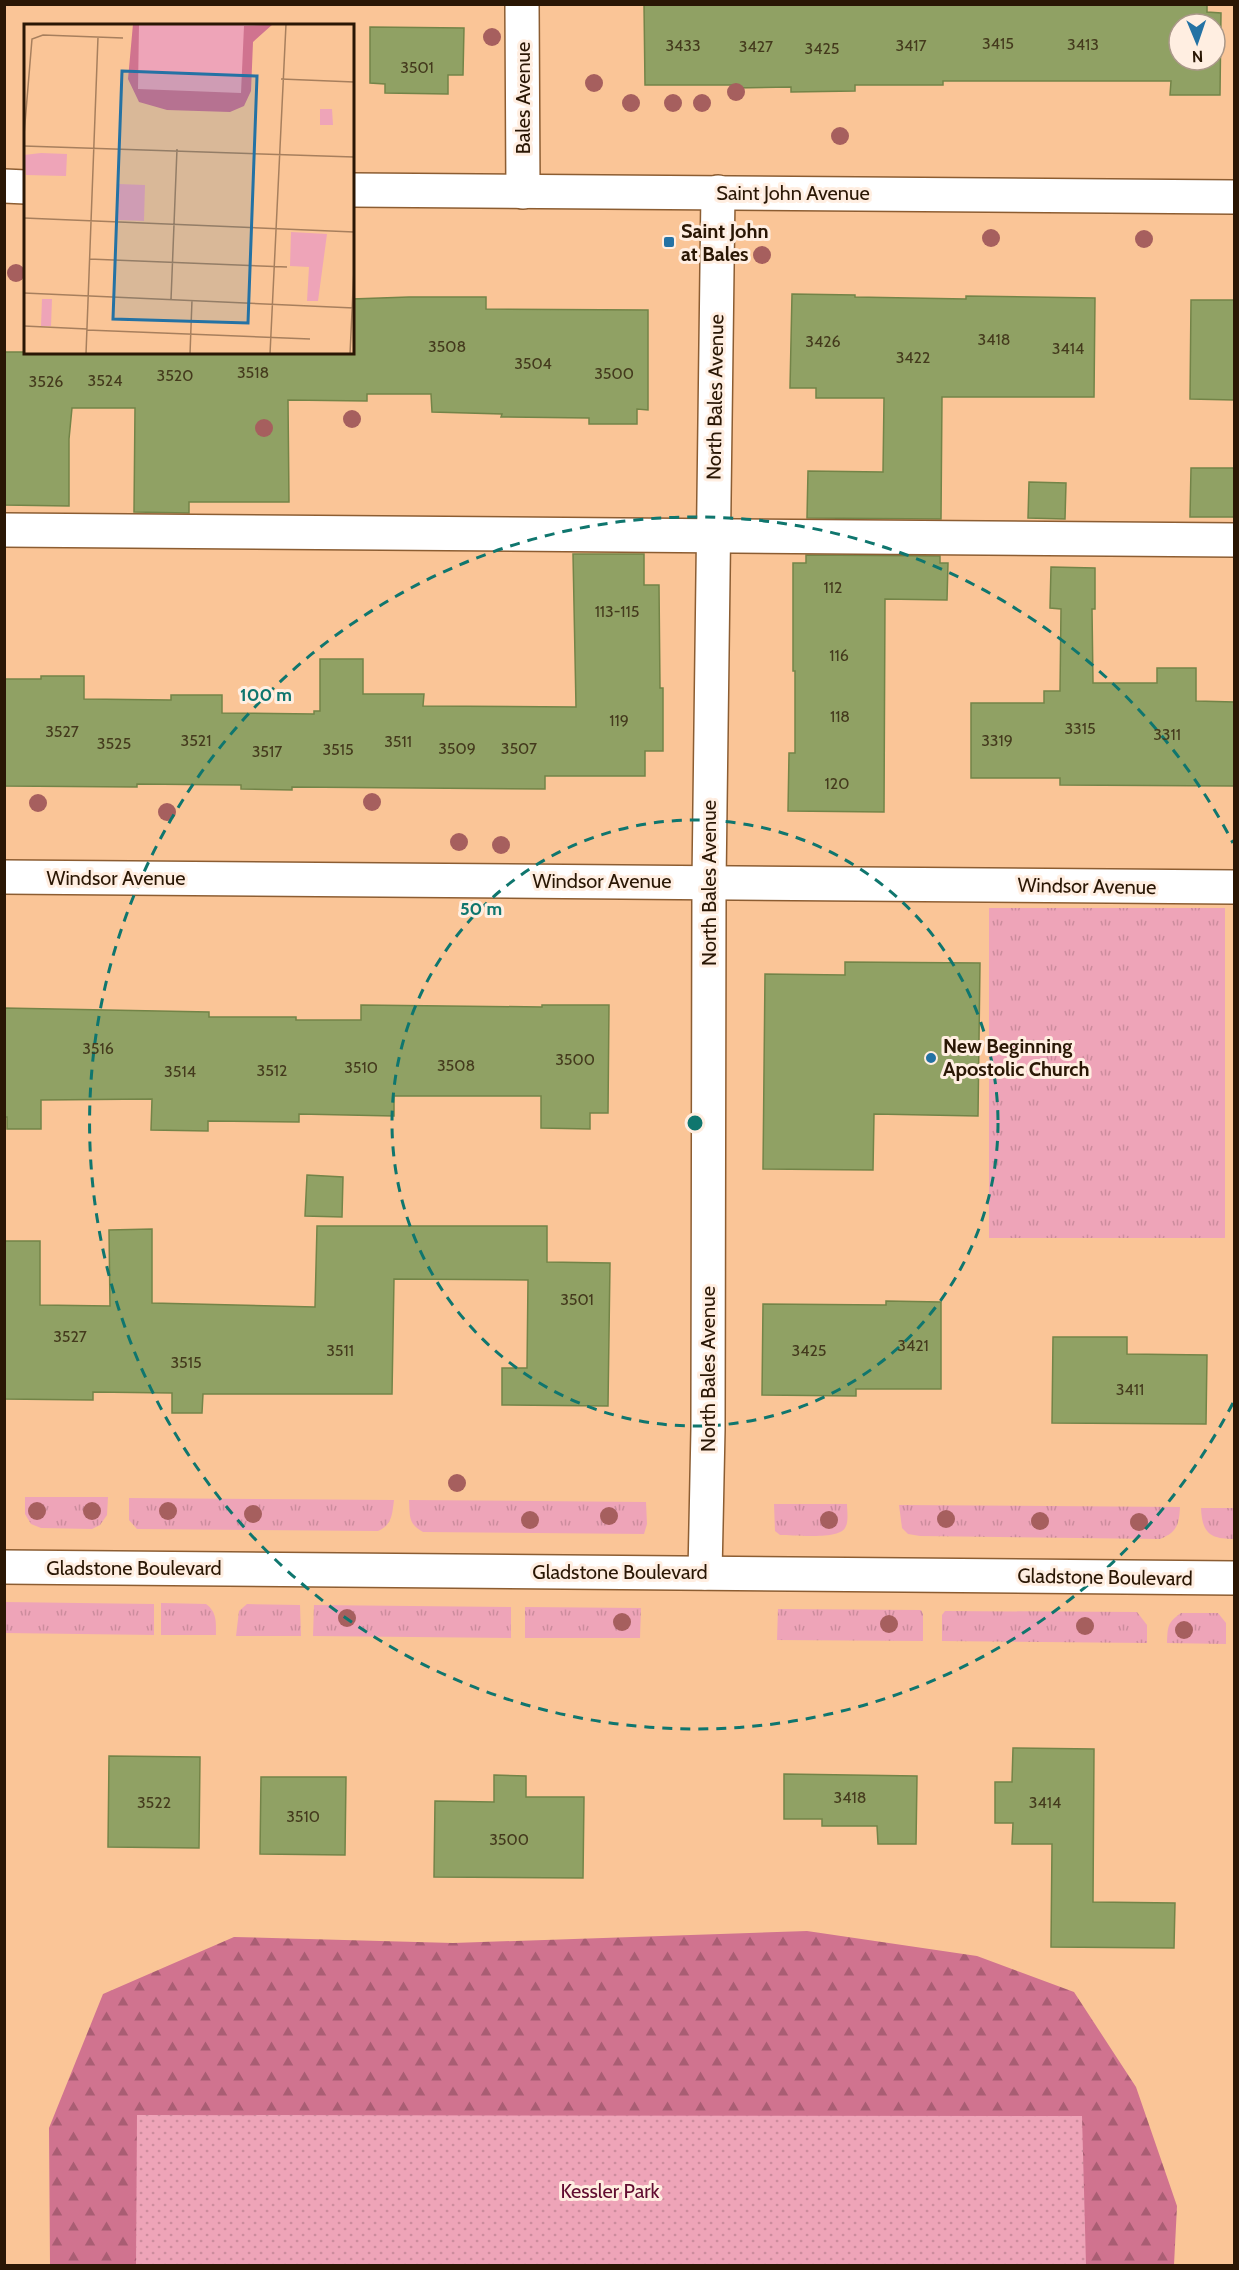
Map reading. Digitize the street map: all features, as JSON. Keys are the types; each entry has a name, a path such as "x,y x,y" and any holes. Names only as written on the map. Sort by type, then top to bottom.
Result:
{"street":[{"name":"Bales Avenue","path":"522,4 523,192"},
{"path":"4,186 24,186"},
{"name":"Saint John Avenue","path":"354,190 1234,197"},
{"name":"North Bales Avenue","path":"705,1573 708,1495 709,882 718,192"},
{"path":"4,530 1234,540"},
{"name":"Windsor Avenue","path":"4,877 1234,887"},
{"name":"Gladstone Boulevard","path":"4,1567 1234,1578"}],"green space":[{"path":"989,908 1225,908 1225,1238 989,1238"},
{"path":"25,1497 108,1497 107,1515 100,1525 92,1529 41,1528 31,1524 25,1514"},
{"path":"129,1498 394,1500 389,1523 378,1531 137,1529 129,1520"},
{"path":"409,1500 646,1502 647,1524 644,1534 423,1532 412,1523"},
{"path":"774,1504 847,1504 846,1526 841,1532 834,1534 780,1535 775,1531"},
{"path":"899,1505 1180,1507 1179,1519 1174,1531 1160,1539 920,1536 908,1534 902,1528"},
{"path":"1201,1508 1234,1508 1234,1539 1219,1538 1209,1533 1203,1523"},
{"path":"5,1602 154,1604 154,1635 5,1633"},
{"path":"161,1603 206,1604 214,1614 216,1635 161,1635"},
{"path":"247,1604 300,1605 301,1636 236,1636 239,1611"},
{"path":"314,1605 511,1607 511,1638 313,1636"},
{"path":"525,1607 641,1608 640,1638 525,1638"},
{"path":"778,1609 921,1610 923,1641 777,1640"},
{"path":"945,1611 1137,1612 1147,1625 1147,1643 942,1641 942,1615"},
{"path":"1181,1613 1218,1613 1226,1623 1226,1644 1167,1643 1169,1625"},
{"path":"807,1931 977,1956 1074,1992 1136,2087 1177,2206 1174,2265 50,2265 49,2128 103,1994 234,1937 453,1943"},
{"name":"Kessler Park","path":"137,2115 1082,2116 1086,2265 136,2265"}],"building":[{"path":"644,4 1207,4 1207,12 1167,12 1167,72 1220,72 1220,95 1170,95 1171,81 943,81 943,85 855,85 855,91 791,92 791,87 734,88 734,85 645,85"},
{"path":"370,27 464,28 463,75 448,75 448,94 385,93 385,84 370,83"},
{"path":"792,294 966,299 966,296 1095,298 1094,397 942,397 941,519 807,518 808,471 883,472 884,398 816,398 816,388 790,388"},
{"path":"486,297 486,309 648,310 648,410 637,409 637,424 589,424 589,418 501,417 502,414 432,412 431,394 367,394 367,401 288,400 289,502 189,502 189,513 134,512 135,408 72,408 69,439 69,506 4,505 4,352 24,352 24,354 354,354 354,299"},
{"path":"1191,300 1234,300 1234,400 1190,399"},
{"path":"1191,468 1234,468 1234,517 1190,517"},
{"path":"1029,482 1066,483 1065,519 1028,518"},
{"path":"573,554 644,554 644,585 659,585 663,751 645,751 645,776 545,776 545,789 292,787 292,790 241,789 241,785 137,784 137,787 4,786 4,679 84,676 84,699 171,700 171,695 222,695 222,713 314,714 314,711 320,711 320,659 363,659 363,694 424,694 423,706 576,707"},
{"path":"806,555 940,556 940,563 948,563 947,600 885,599 884,812 788,811 789,753 795,753 793,563 806,563"},
{"path":"1051,567 1095,568 1095,609 1092,609 1093,683 1157,683 1157,668 1196,668 1196,701 1234,702 1234,786 1060,785 1060,778 971,778 971,703 1044,703 1044,691 1060,691 1061,609 1050,608"},
{"name":"New Beginning Apostolic Church","path":"845,962 980,963 978,1116 874,1114 873,1170 763,1169 765,974 845,975"},
{"path":"361,1005 542,1007 542,1005 609,1005 608,1113 590,1113 590,1129 541,1128 541,1096 394,1096 394,1116 299,1114 299,1122 208,1121 208,1131 151,1130 152,1099 41,1100 41,1129 7,1129 7,1117 4,1117 4,1008 209,1012 209,1017 361,1020"},
{"path":"307,1175 343,1177 342,1217 305,1216"},
{"path":"317,1226 547,1226 547,1262 610,1263 608,1406 502,1405 502,1368 527,1368 528,1280 394,1279 392,1394 203,1394 202,1413 172,1413 172,1393 93,1392 93,1400 4,1399 4,1241 40,1241 40,1305 110,1306 109,1230 152,1229 152,1303 315,1307"},
{"path":"886,1301 941,1302 941,1389 856,1389 856,1396 762,1395 763,1304 886,1305"},
{"path":"1053,1337 1127,1337 1127,1354 1207,1355 1206,1424 1052,1423"},
{"path":"1013,1748 1094,1749 1093,1902 1175,1903 1174,1948 1051,1947 1052,1844 1012,1844 1013,1823 995,1823 995,1782 1012,1782"},
{"path":"109,1756 200,1757 199,1848 108,1847"},
{"path":"784,1774 917,1776 916,1844 878,1844 877,1826 822,1826 822,1819 784,1819"},
{"path":"494,1775 526,1776 526,1797 584,1797 583,1878 434,1877 435,1801 494,1802"},
{"path":"261,1777 346,1777 345,1855 260,1854"}],"place":[{"name":"Saint John at Bales","path":"669,242"},
{"name":"New Beginning Apostolic Church","path":"931,1058"}]}
